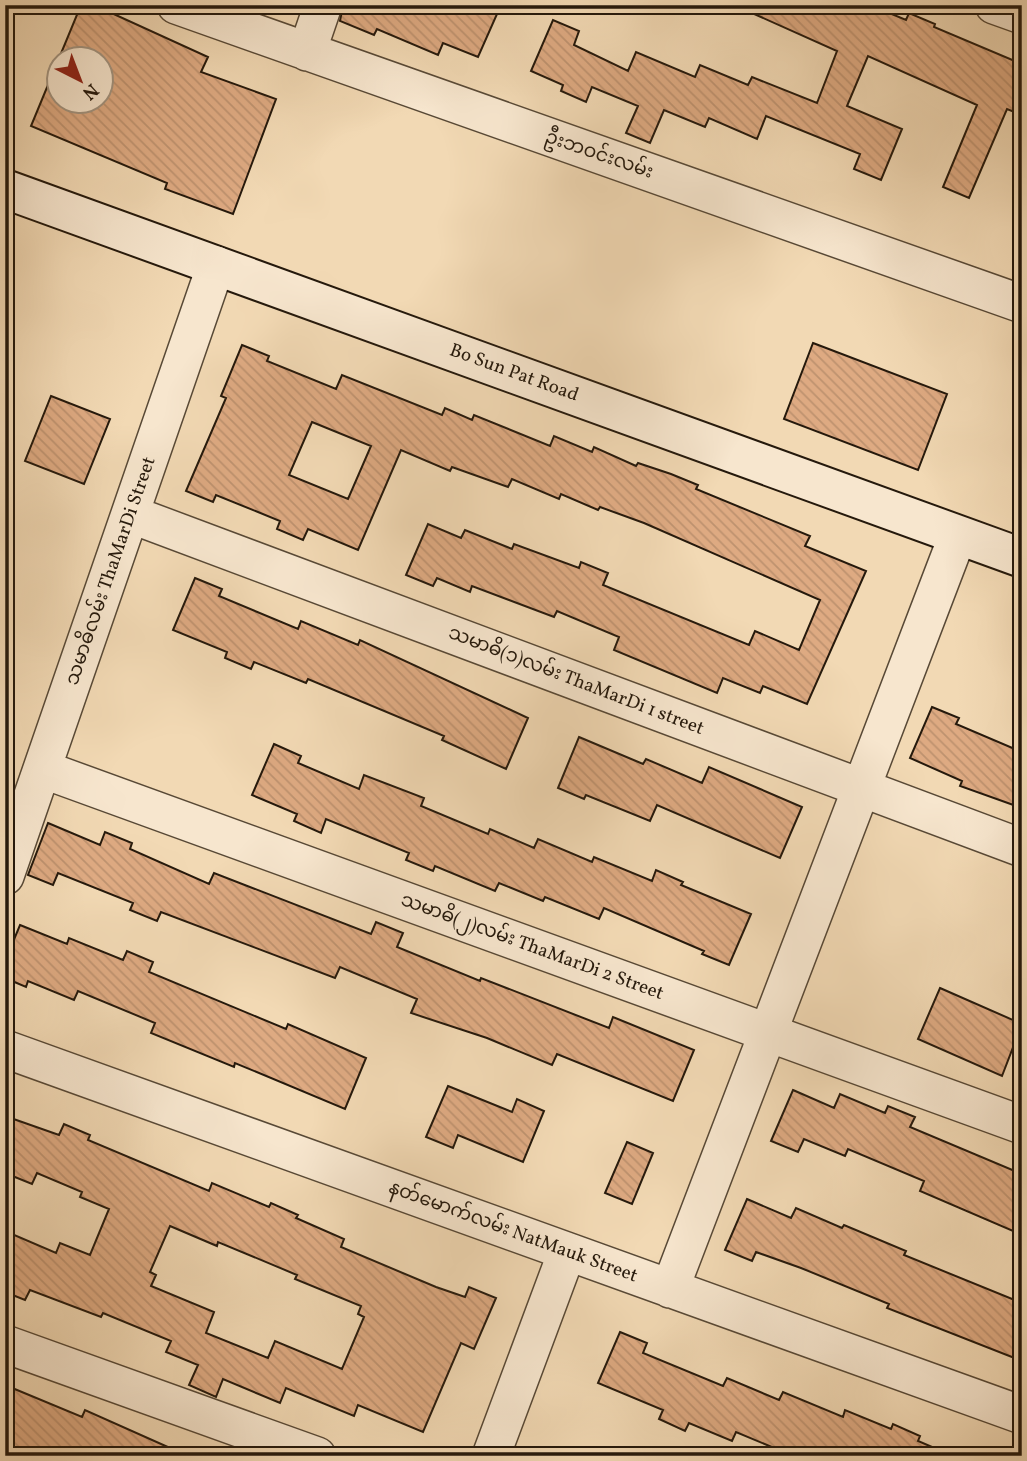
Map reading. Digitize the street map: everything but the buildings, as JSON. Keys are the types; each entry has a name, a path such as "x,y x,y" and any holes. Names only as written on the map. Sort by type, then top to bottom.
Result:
{"street":[{"name":"ဦးဘဝင်းလမ်း","path":"176,5 1022,304"},
{"path":"307,52 323,5"},
{"path":"994,5 1022,15"},
{"name":"Bo Sun Pat Road","path":"5,189 1022,558"},
{"name":"သမာဓိလမ်း ThaMarDi Street","path":"5,876 216,265"},
{"name":"သမာဓိ(၁)လမ်း ThaMarDi 1 street","path":"130,513 1022,848"},
{"path":"670,1289 958,535"},
{"name":"သမာဓိ(၂)လမ်း ThaMarDi 2 Street","path":"42,769 1022,1125"},
{"name":"နတ်မောက်လမ်း NatMauk Street","path":"5,1049 1022,1415"},
{"path":"491,1456 567,1251"},
{"path":"5,1344 317,1456"}]}
